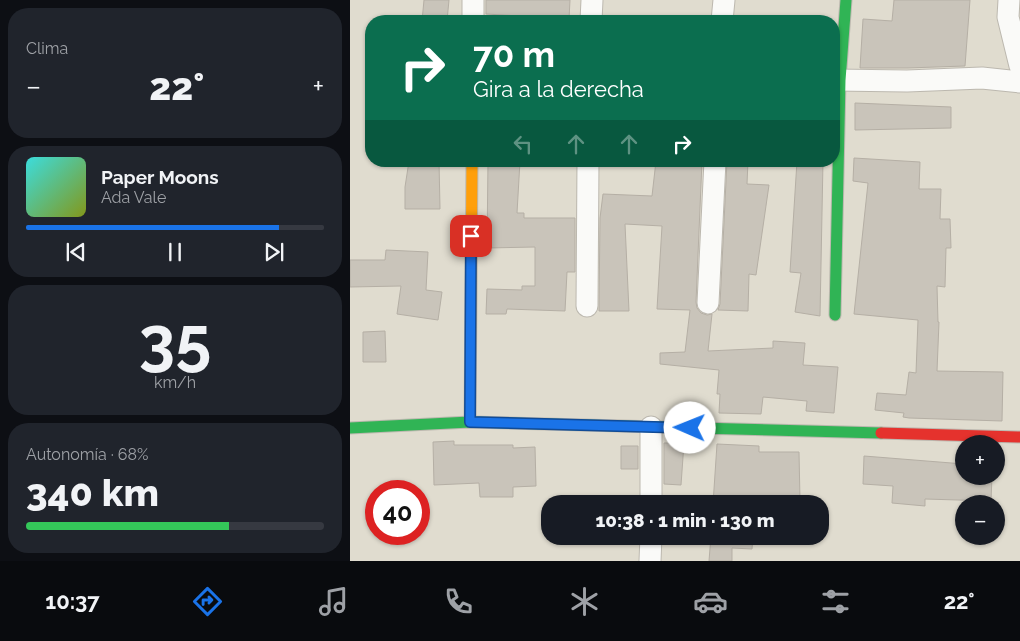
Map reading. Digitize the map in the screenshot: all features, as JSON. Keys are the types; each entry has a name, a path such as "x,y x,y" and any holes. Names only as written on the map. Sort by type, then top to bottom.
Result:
{"street":[{"path":"473,0 473,15"},
{"path":"591,15 592,0"},
{"path":"723,15 724,0"},
{"path":"840,53 846,0"},
{"path":"1009,0 1008,16 1020,66"},
{"path":"840,80 907,81 982,78 1020,82"},
{"path":"470,422 472,167"},
{"path":"587,306 588,167"},
{"path":"708,303 715,167"},
{"path":"835,315 836,167"},
{"path":"350,428 470,422 1020,437"},
{"path":"651,427 651,495"},
{"path":"650,561 651,545"}],"building":[{"path":"424,0 449,0 448,15 423,15"},
{"path":"486,0 570,0 569,15 486,14"},
{"path":"894,0 970,0 965,66 860,68 863,19 892,21"},
{"path":"855,103 951,107 951,128 855,130"},
{"path":"854,158 920,162 919,189 941,189 940,219 950,219 951,248 946,248 945,287 937,286 939,322 937,371 1003,372 1002,421 909,418 903,417 904,413 875,410 877,393 906,395 909,372 916,373 918,320 854,314 868,183 853,181"},
{"path":"408,167 439,167 440,209 405,209 405,187"},
{"path":"488,167 520,167 517,213 524,213 524,218 575,218 575,272 567,272 565,311 507,309 506,314 486,314 487,289 522,290 522,286 535,286 535,247 487,248"},
{"path":"655,167 702,167 696,302 697,308 701,313 712,314 708,351 773,348 773,341 805,343 803,365 838,367 834,413 806,411 807,401 763,397 761,414 719,413 720,394 717,394 719,370 660,364 660,353 685,352 690,310 657,309 662,226 625,224 629,311 599,311 600,218 603,194 652,196"},
{"path":"727,167 748,167 747,184 769,185 756,275 749,274 748,311 718,310 720,304"},
{"path":"797,167 823,167 820,316 795,312 801,273 790,272"},
{"path":"386,250 428,252 426,290 442,292 438,320 397,314 401,286 350,287 350,260 385,260"},
{"path":"385,331 386,362 363,362 363,332"},
{"path":"454,441 454,445 513,445 513,448 535,447 536,486 513,487 513,497 480,497 479,483 434,485 433,442"},
{"path":"664,443 684,443 681,485 664,484"},
{"path":"717,444 759,446 759,452 799,452 800,495 714,495"},
{"path":"621,446 638,446 638,469 621,469"},
{"path":"864,456 955,463 955,485 992,485 991,495 955,495 955,500 925,499 925,506 892,503 893,486 863,484"},
{"path":"710,545 752,545 752,549 732,548 732,561 709,561"}],"traffic: fast":[{"path":"840,80 846,0"},
{"path":"835,315 838,167"},
{"path":"350,428 470,422 881,433"}],"traffic: slow":[{"path":"470,422 472,167"}],"traffic: jam":[{"path":"881,433 1020,437"}],"route":[{"path":"471,236 470,422 690,428"}]}
